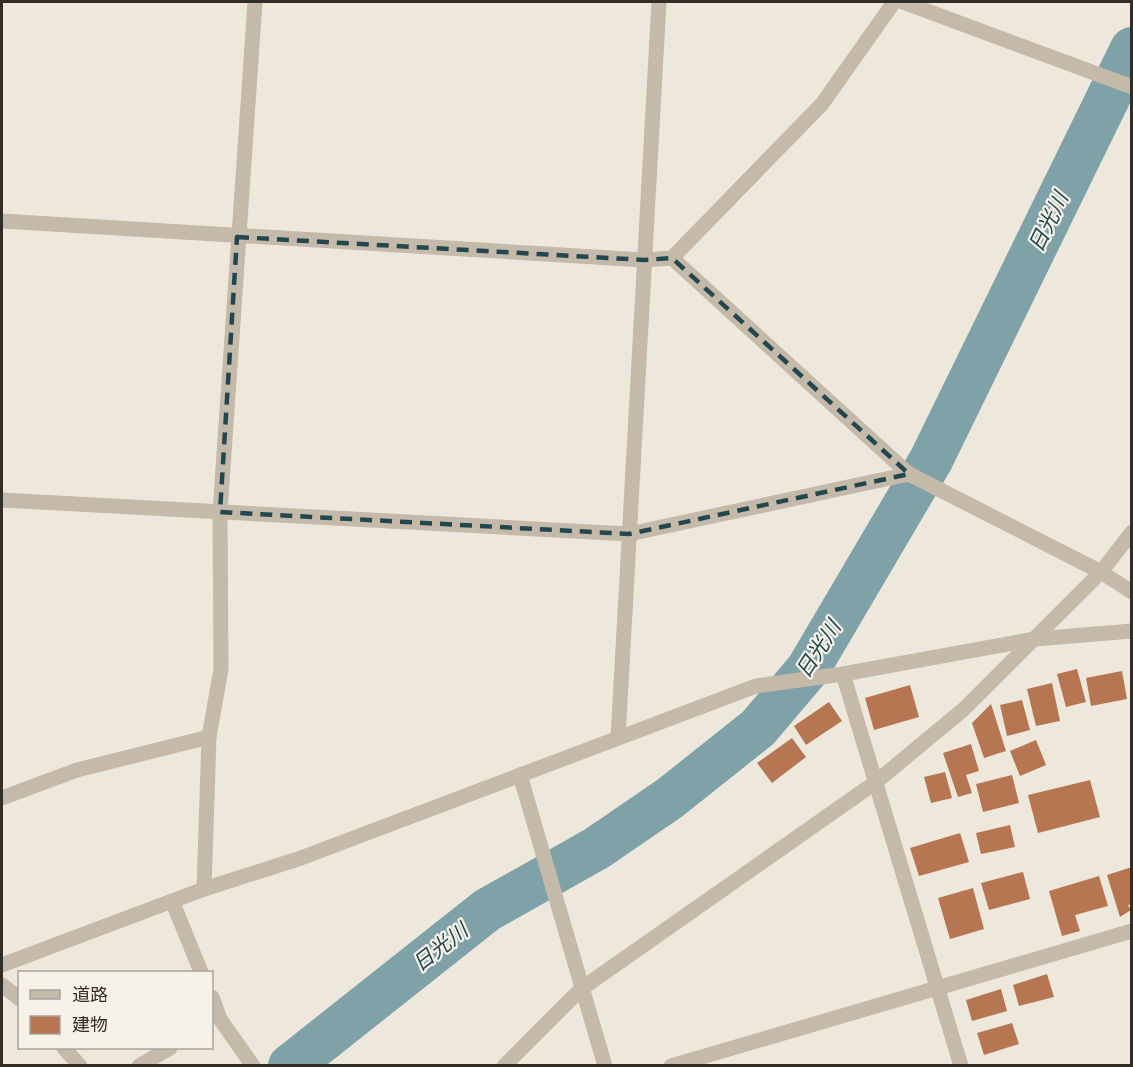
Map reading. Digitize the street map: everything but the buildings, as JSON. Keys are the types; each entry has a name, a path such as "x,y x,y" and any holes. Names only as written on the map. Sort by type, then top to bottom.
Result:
{"street":[{"path":"204,889 209,736 221,669 220,512 237,237 255,2"},
{"path":"618,738 658,2"},
{"path":"2,221 644,260 672,258 822,104 894,2"},
{"path":"903,2 1131,87"},
{"path":"672,258 910,474 1101,572 1131,592"},
{"path":"2,501 629,534 910,474"},
{"path":"504,1065 581,989 876,782 964,709 1101,572 1131,532"},
{"path":"2,964 173,903 204,889 301,858 756,687 843,674 1035,639 1131,631"},
{"path":"843,674 961,1065"},
{"path":"2,798 77,770 209,736"},
{"path":"520,775 605,1065"},
{"path":"173,903 201,971"},
{"path":"671,1065 1131,931"},
{"path":"2,985 18,997"},
{"path":"213,1003 216,1022 253,1065"},
{"path":"66,1049 80,1065"},
{"path":"138,1065 166,1049"}],"highlighted area":[{"path":"237,237 644,260 672,258 909,474 629,534 220,512"}],"waterway":[{"name":"日光川","path":"290,1066 487,910 597,848 670,798 758,728 808,669 931,460 1132,49"}]}
